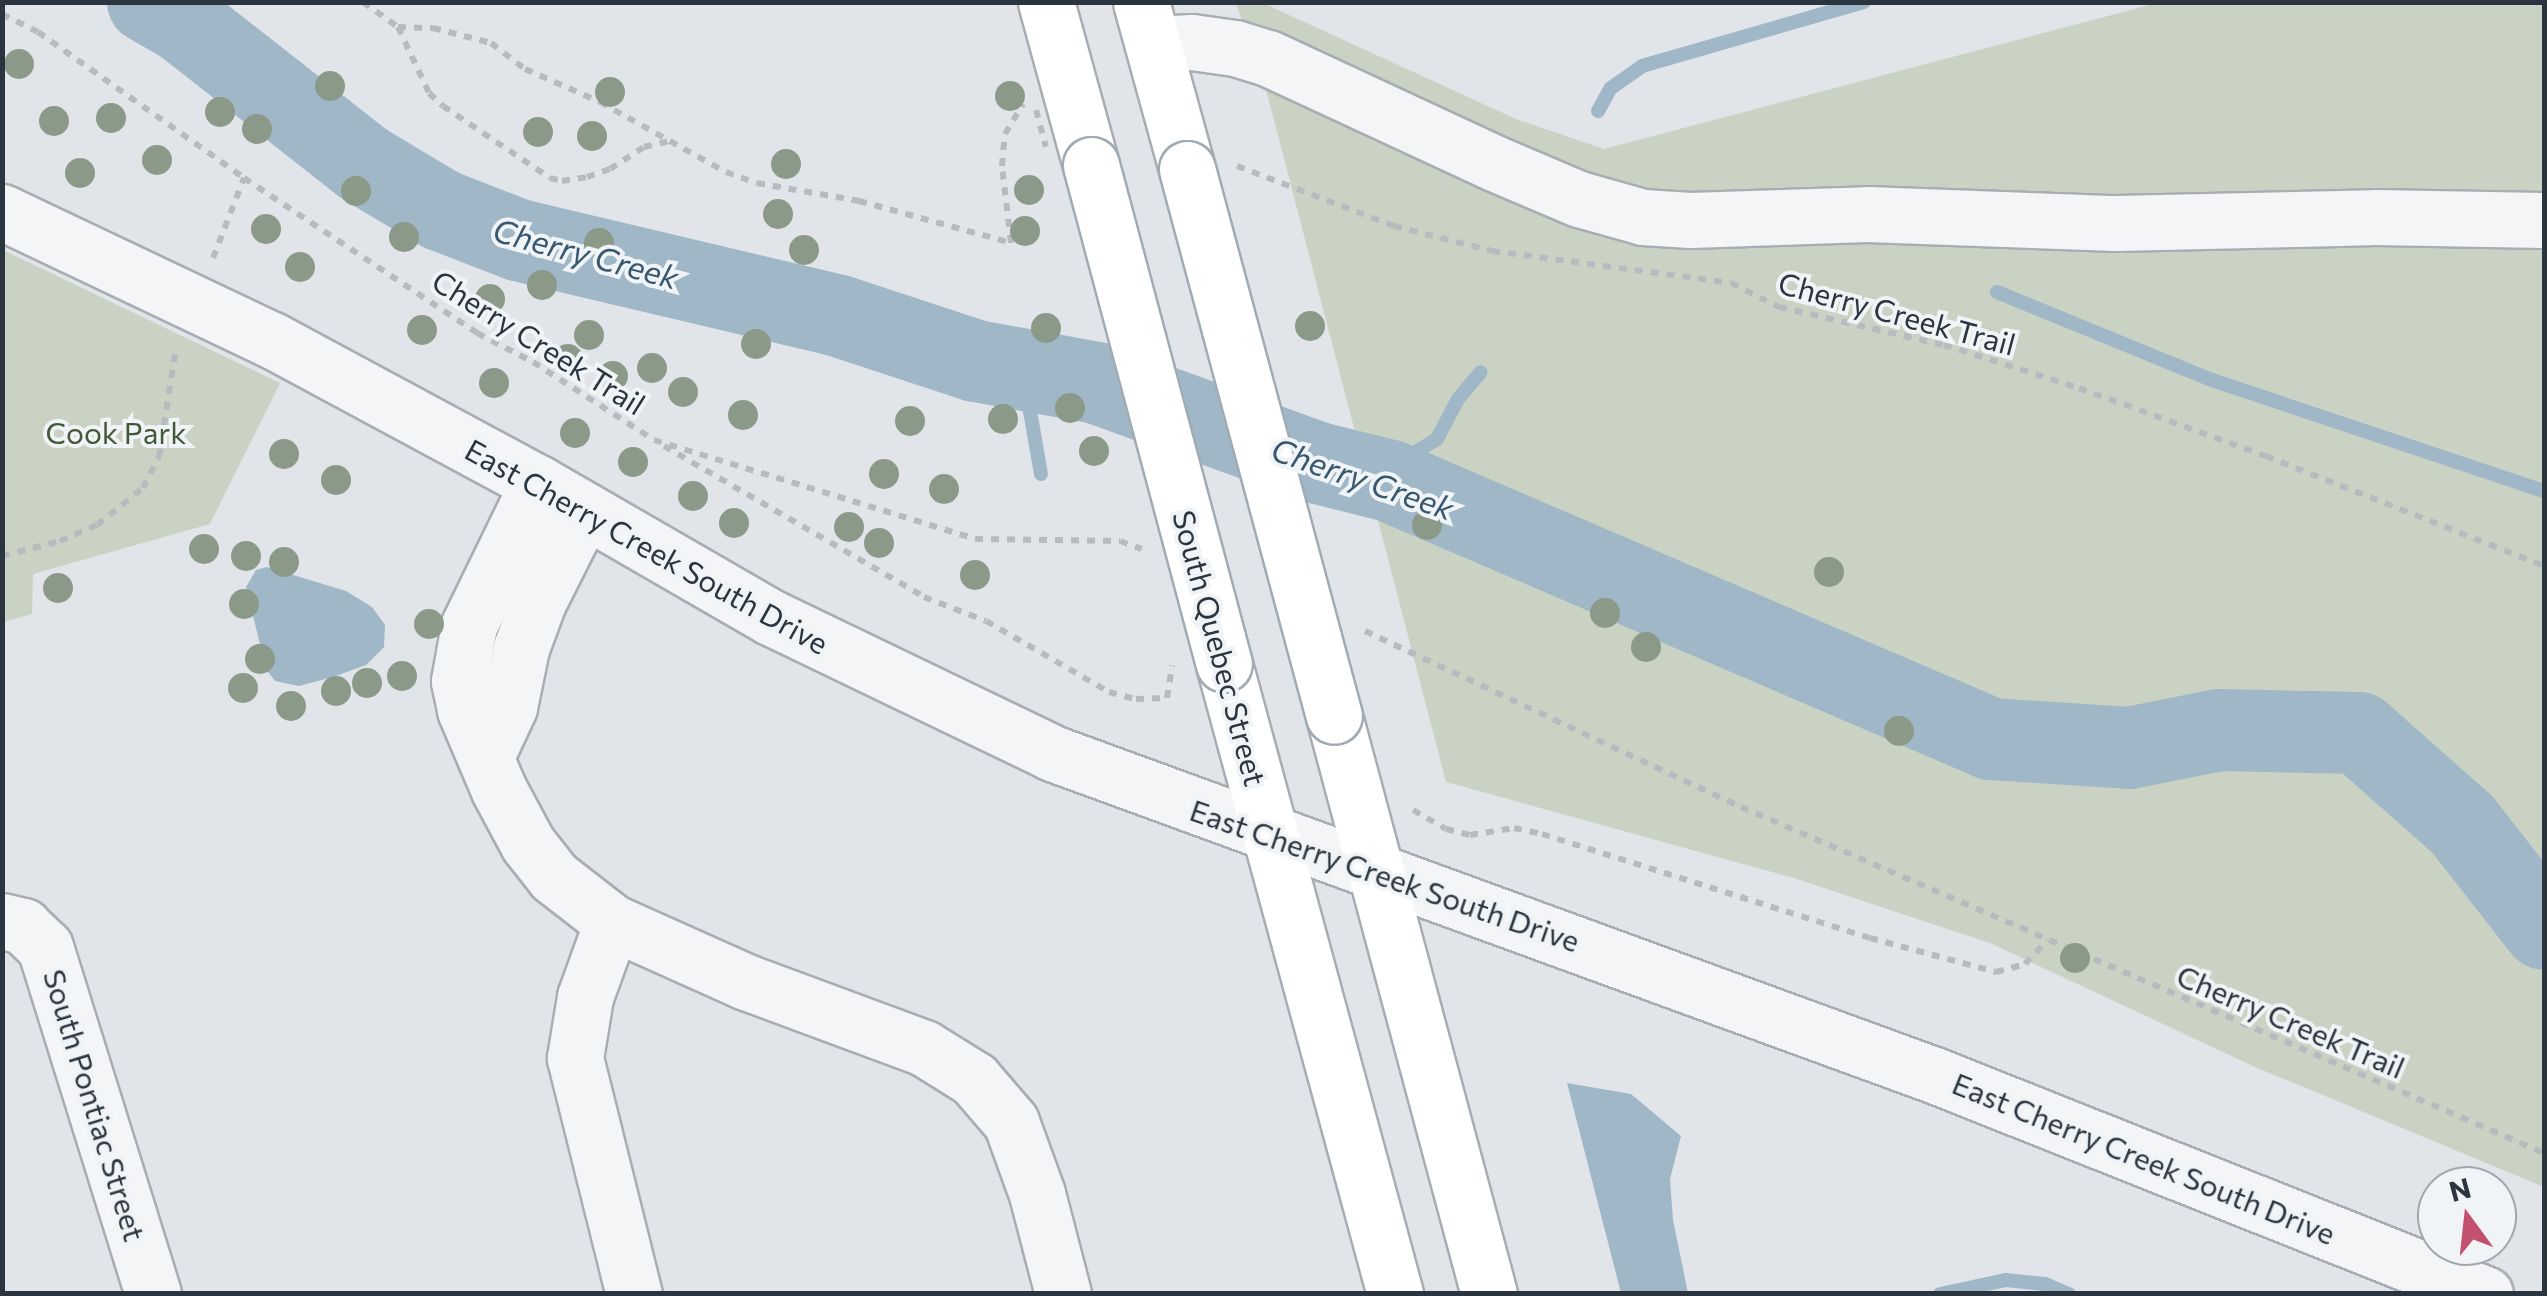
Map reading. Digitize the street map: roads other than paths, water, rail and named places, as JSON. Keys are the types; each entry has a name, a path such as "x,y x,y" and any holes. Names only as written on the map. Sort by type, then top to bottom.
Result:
{"main road":[{"name":"South Quebec Street","path":"1046,2 1395,1294"},
{"path":"1147,24 1205,166 1334,716 1489,1294"}],"street":[{"path":"1147,24 1192,42 1268,58 1494,164 1579,199 1642,217 1690,220 1867,214 2116,223 2375,217 2544,220"},
{"name":"East Cherry Creek South Drive","path":"2,212 272,340 561,496 772,618 914,690 1052,752 1934,1075 2485,1294"},
{"path":"561,496 467,632 458,681 465,710 499,790 528,844 554,877 612,922 746,982 924,1048 985,1089 1010,1122 1023,1152 1063,1294"},
{"path":"486,754 509,707 561,496"},
{"path":"467,632 522,648"},
{"path":"612,922 584,997 575,1058 634,1294"},
{"name":"South Pontiac Street","path":"13,923 46,947 153,1294"}],"water":[{"path":"267,567 346,591 372,607 385,625 384,647 366,665 333,677 299,686 275,681 266,669 246,587 256,570"},
{"path":"1567,1083 1631,1094 1681,1136 1670,1179 1673,1220 1688,1293 1621,1293"}],"waterway":[{"name":"Cherry Creek","path":"148,2 183,22 364,164 441,210 518,240 839,316 976,361 1097,383 1318,463 1390,481 1991,739 2129,748 2219,730 2359,733 2462,824 2544,929"},
{"path":"1598,111 1611,88 1642,66 1864,2"},
{"path":"1997,292 2212,380 2544,491"},
{"path":"1013,368 1030,411 1041,474"},
{"path":"1352,472 1401,461 1437,439 1458,399 1481,372"},
{"path":"1940,1294 2006,1280 2045,1284 2069,1294"}],"park label":[{"name":"Cook Park","path":"116,432"}]}
